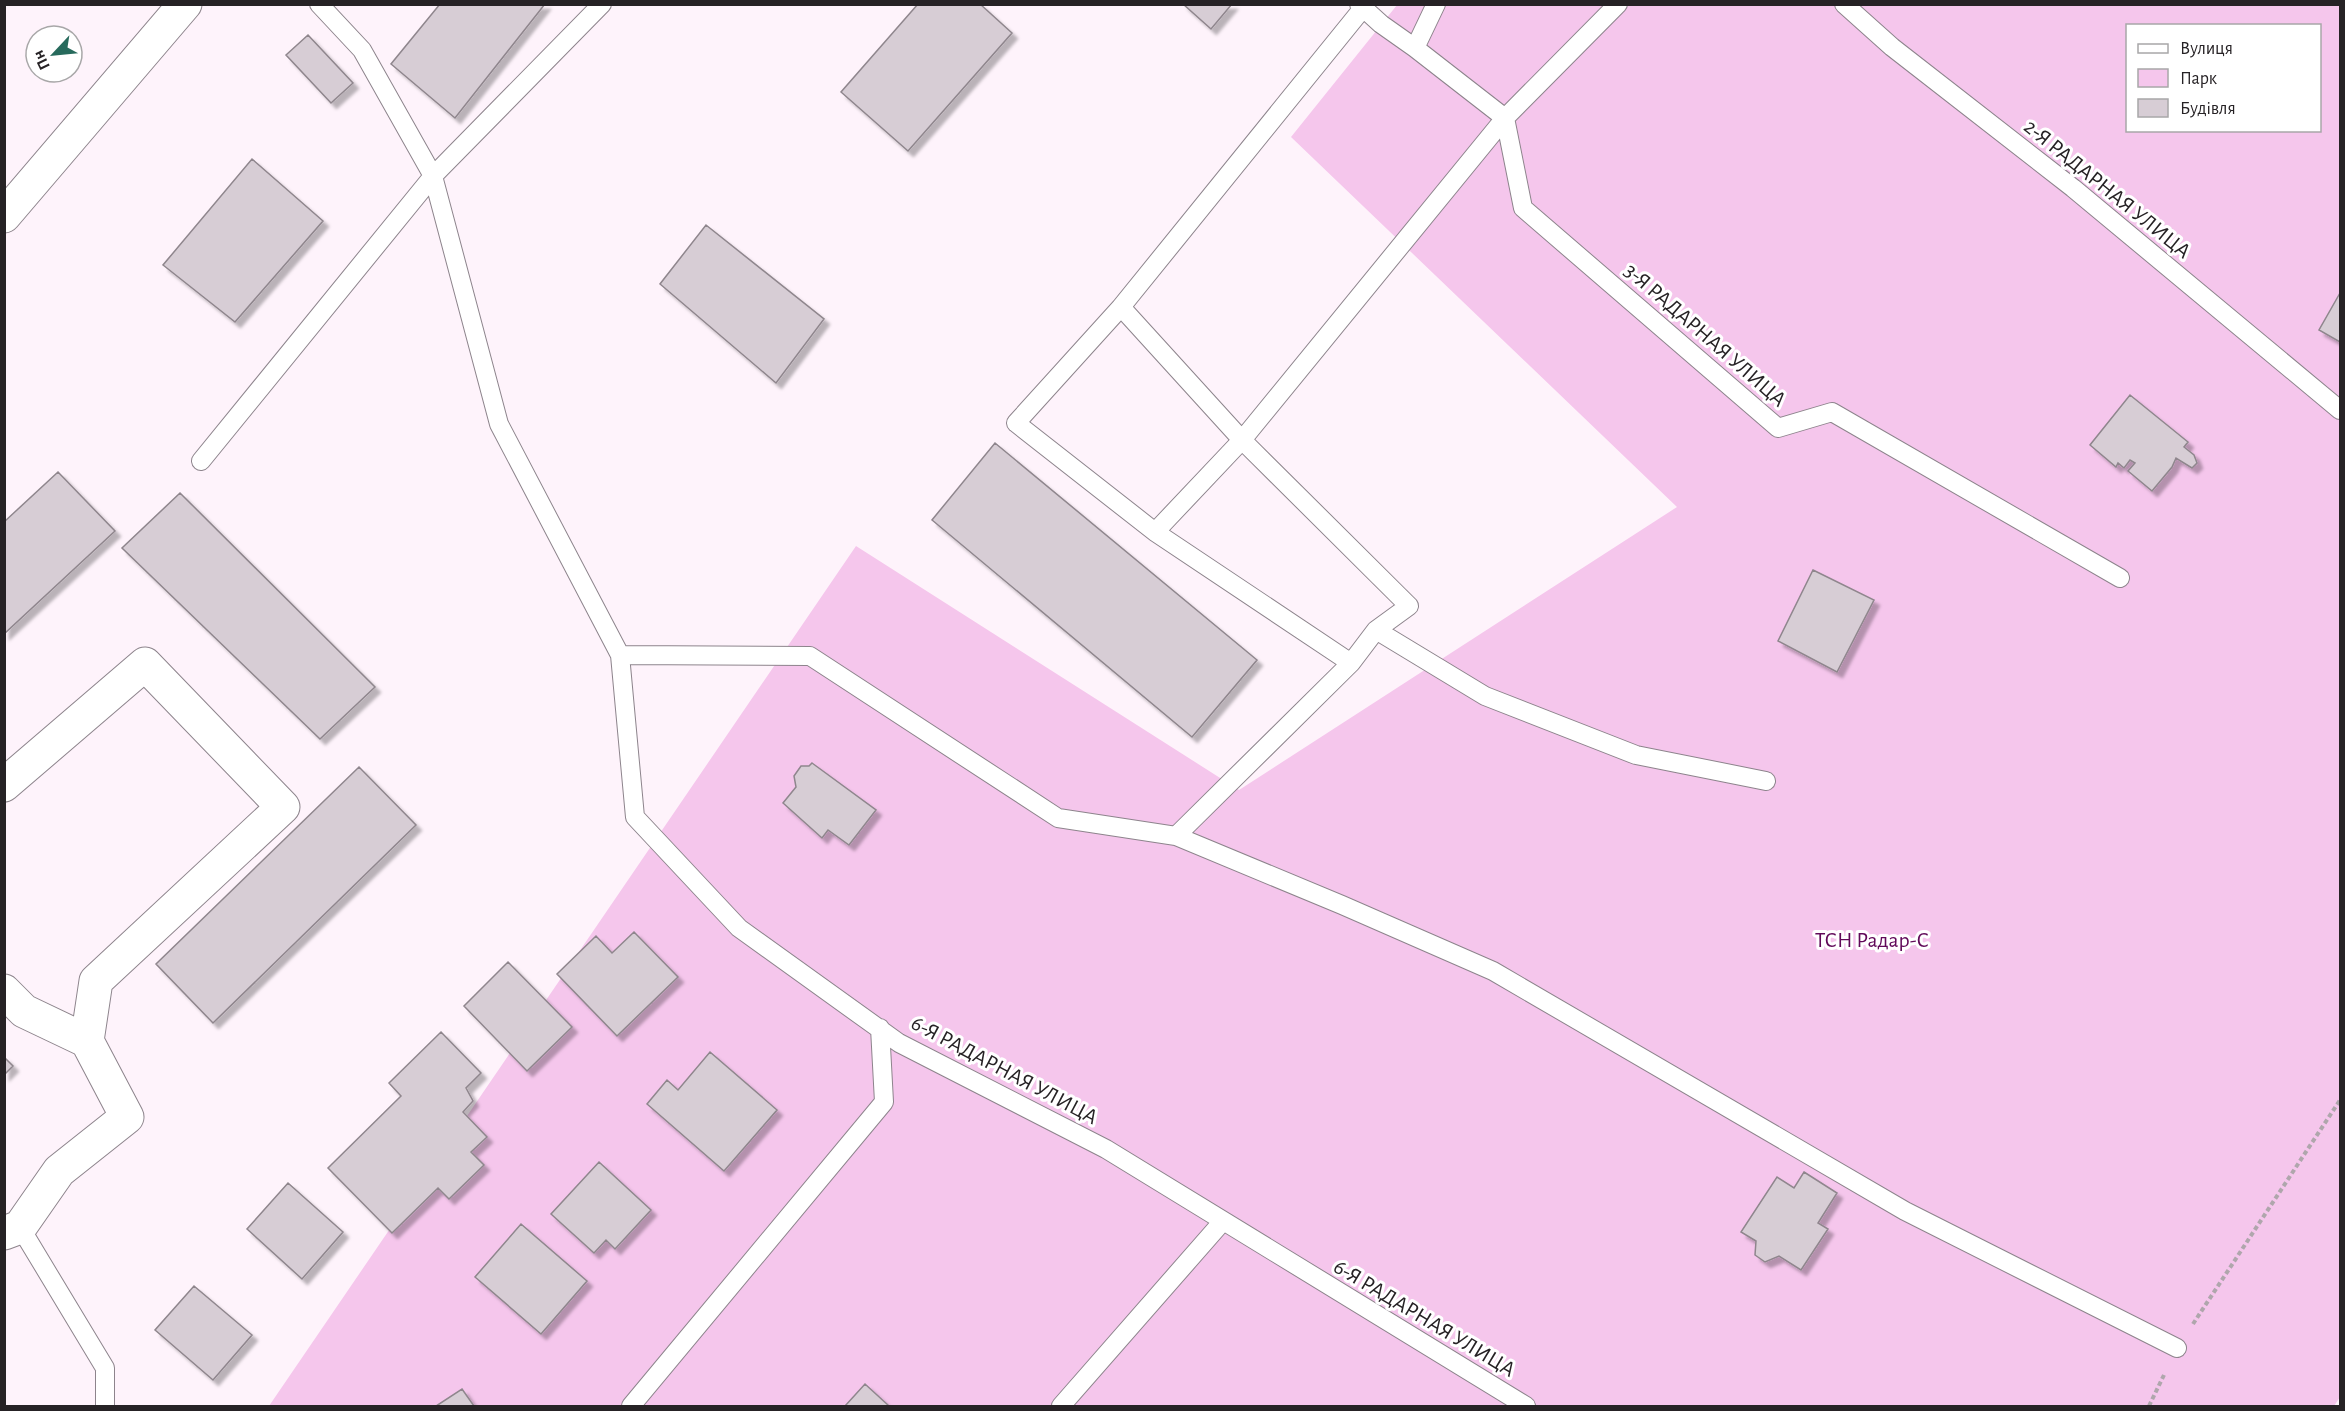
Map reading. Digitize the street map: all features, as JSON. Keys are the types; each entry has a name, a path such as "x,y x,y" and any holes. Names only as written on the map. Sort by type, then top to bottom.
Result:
{"street":[{"path":"4,216 185,4"},
{"path":"4,785 145,664 283,807 96,981 87,1041"},
{"path":"4,991 24,1011 87,1041 128,1117 59,1171 12,1230"}],"lane":[{"path":"319,4 362,50 433,176 500,424 620,655 810,656 1058,818 1176,836 1493,972 1905,1211 2178,1348"},
{"path":"201,462 433,176 602,4"},
{"path":"1415,48 1436,4"},
{"path":"1155,532 1242,440 1505,118 1618,4"},
{"name":"2-Я РАДАРНАЯ УЛИЦА","path":"1844,4 1892,47 2073,188 2340,410"},
{"path":"1351,663 1155,532 1016,423 1121,307 1361,6 1381,24 1505,118"},
{"name":"3-Я РАДАРНАЯ УЛИЦА","path":"1505,118 1523,208 1778,428 1832,412 2120,578"},
{"path":"1121,307 1242,440 1409,606 1376,630 1351,663 1176,836"},
{"path":"1376,630 1485,696 1571,730 1636,755 1766,781"},
{"name":"6-Я РАДАРНАЯ УЛИЦА","path":"620,655 635,817 739,928 899,1043 1106,1149 1526,1407"},
{"path":"631,1407 884,1102 880,1028"},
{"path":"1061,1407 1223,1221"},
{"path":"12,1230 105,1368 105,1407"}],"path":[{"path":"2149,1407 2178,1348 2340,1100"}],"green space":[{"name":"ТСН Радар-С","path":"1397,5 2340,5 2340,1397 2334,1406 269,1406 856,546 1239,790 1677,507 1291,137"}],"building":[{"path":"440,4 545,4 455,118 391,64"},
{"path":"918,4 980,4 1012,33 908,151 841,92"},
{"path":"1183,4 1232,4 1211,29"},
{"path":"308,35 353,83 331,103 286,55"},
{"path":"252,159 323,221 235,322 163,265"},
{"path":"706,225 824,319 776,383 660,284"},
{"path":"2340,293 2340,342 2319,330"},
{"path":"2130,395 2188,442 2184,447 2194,455 2197,463 2192,468 2176,458 2172,467 2152,491 2128,471 2135,463 2130,460 2124,468 2118,463 2116,467 2090,445"},
{"path":"995,443 1257,660 1192,737 932,520"},
{"path":"58,472 115,531 4,634 4,522"},
{"path":"180,493 375,687 320,739 122,548"},
{"path":"1813,570 1874,600 1837,672 1778,641"},
{"path":"812,763 876,810 849,845 828,830 822,838 783,803 796,787 794,776 801,766 809,766"},
{"path":"359,767 416,825 213,1023 156,964"},
{"path":"634,932 678,977 617,1036 557,974 596,936 612,953"},
{"path":"508,962 572,1027 527,1071 464,1006"},
{"path":"441,1032 481,1073 466,1088 473,1101 463,1112 487,1137 471,1152 484,1165 449,1199 438,1188 392,1233 328,1168 401,1096 389,1083"},
{"path":"710,1052 777,1110 724,1171 647,1104 667,1080 678,1090"},
{"path":"4,1057 13,1066 4,1075"},
{"path":"599,1162 651,1210 615,1249 606,1240 594,1253 551,1214"},
{"path":"1804,1172 1837,1193 1818,1223 1828,1229 1801,1270 1779,1256 1765,1262 1755,1255 1756,1241 1741,1232 1777,1177 1794,1188"},
{"path":"288,1183 343,1232 302,1279 247,1229"},
{"path":"521,1224 587,1281 541,1334 475,1277"},
{"path":"194,1286 252,1335 213,1380 155,1330"},
{"path":"865,1384 889,1406 845,1406"},
{"path":"462,1389 474,1406 436,1406"}]}
